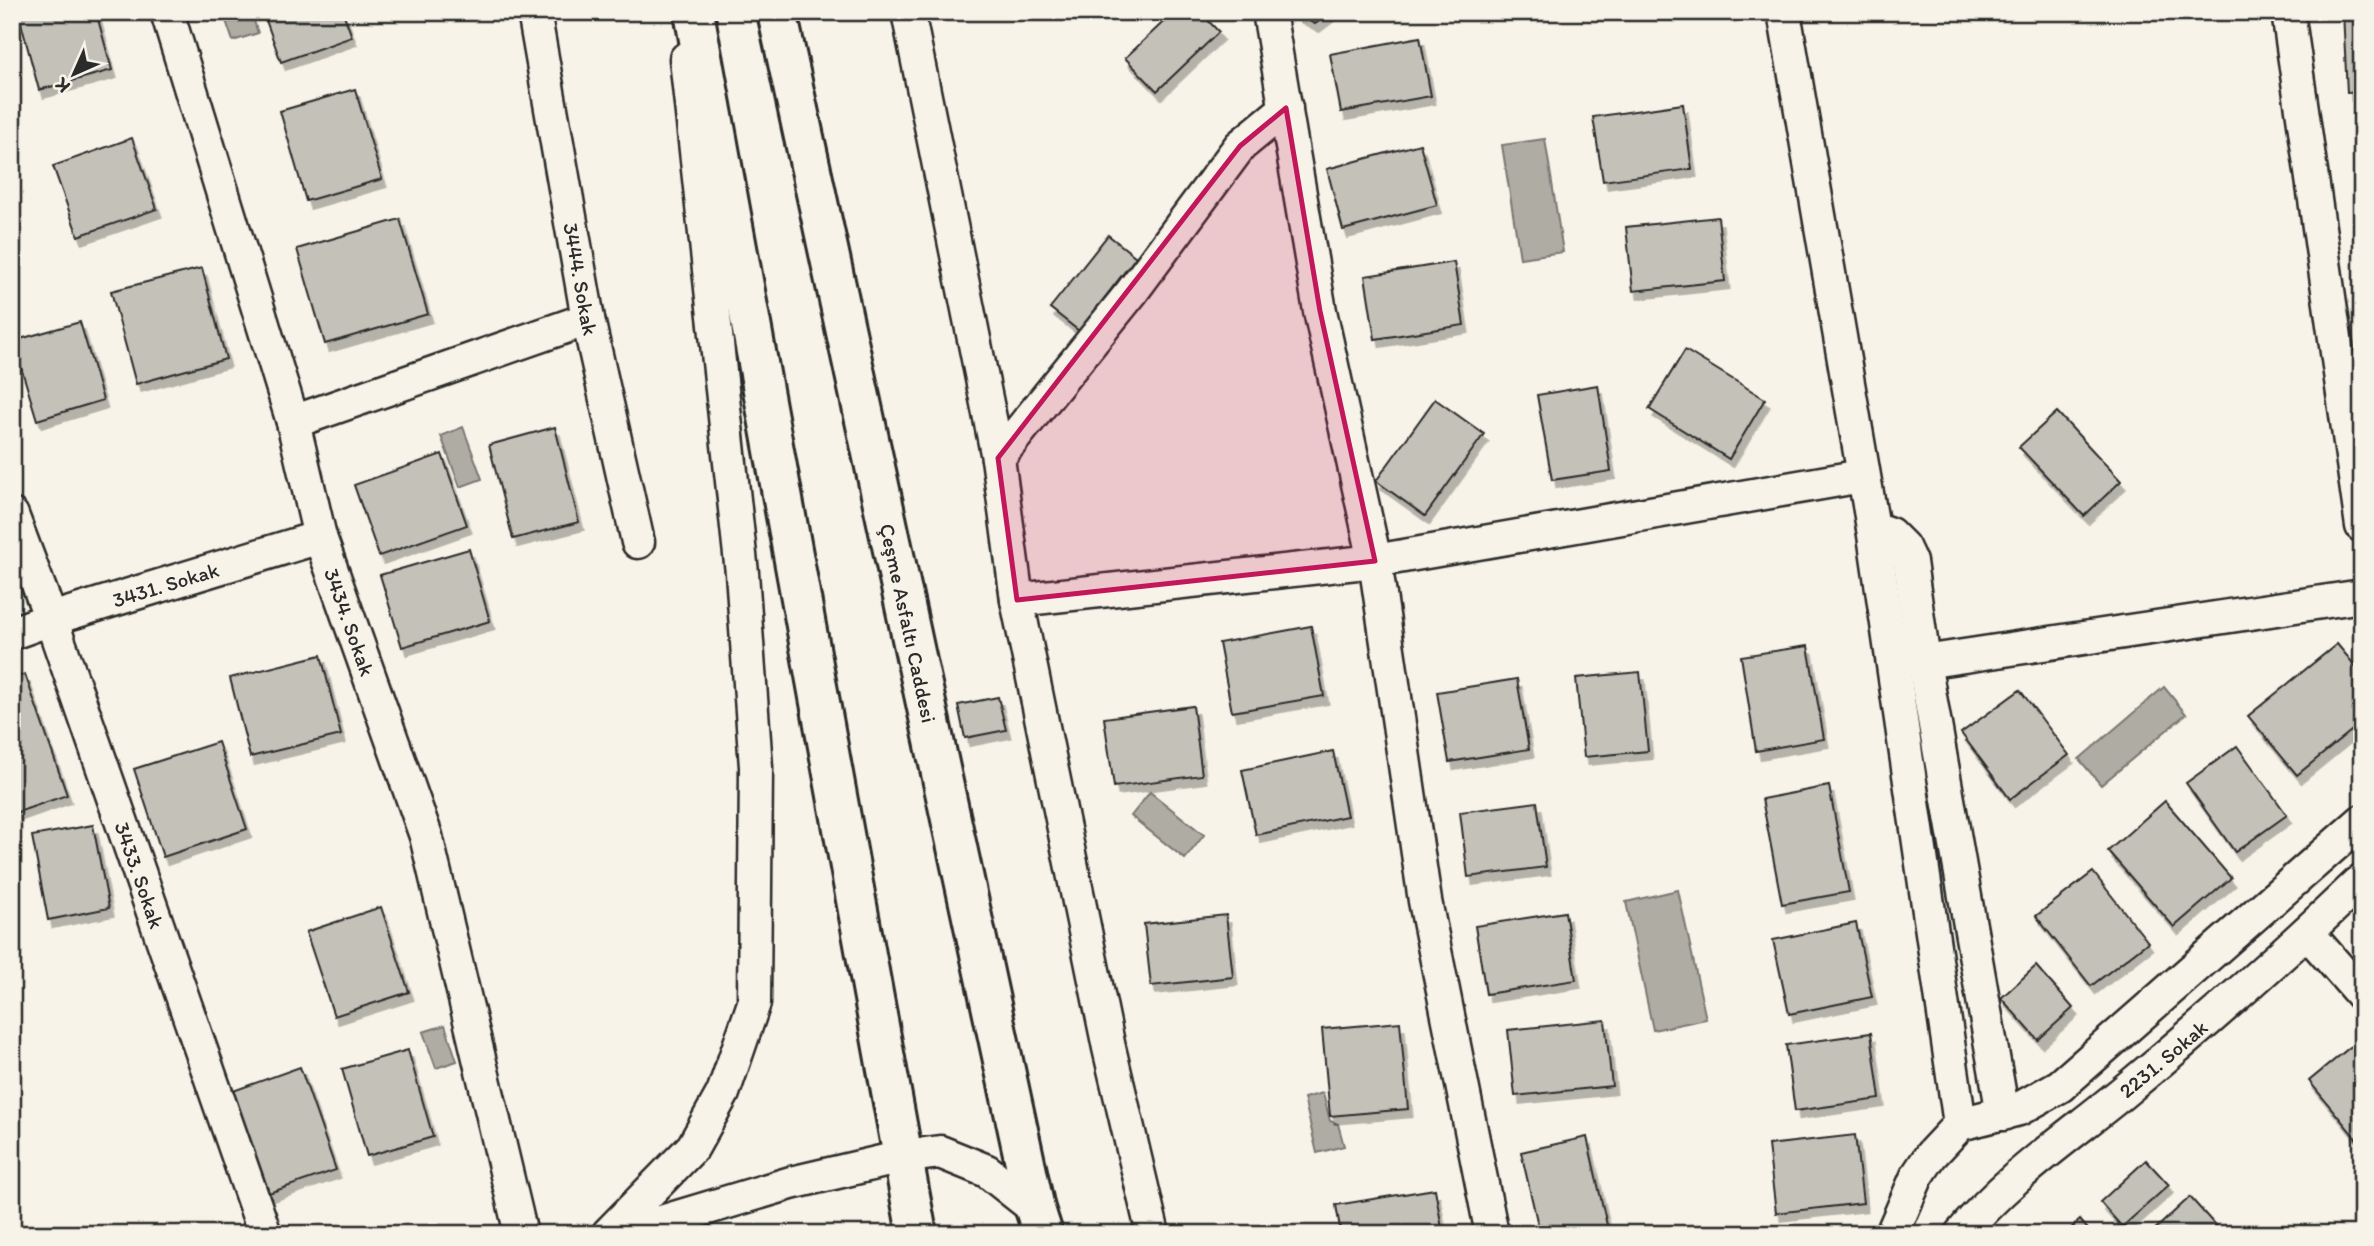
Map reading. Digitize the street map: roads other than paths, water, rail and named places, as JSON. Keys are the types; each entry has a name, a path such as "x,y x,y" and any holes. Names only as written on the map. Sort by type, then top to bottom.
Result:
{"highway":[{"path":"694,12 917,1234"},
{"name":"Çeşme Asfaltı Caddesi","path":"777,12 1039,1222"}],"street":[{"name":"3434. Sokak","path":"167,12 293,422 320,537 426,836 521,1234"},
{"name":"3444. Sokak","path":"534,12 588,318 638,542"},
{"path":"607,1234 693,1147 723,1093 754,1003 755,766 742,573 681,12"},
{"path":"908,12 998,458 1017,600 1109,1048 1143,1232"},
{"path":"1269,12 1320,311 1375,561 1425,901 1492,1234"},
{"path":"1784,12 1873,528 1960,1124"},
{"path":"2288,12 2362,526"},
{"path":"998,458 1131,293 1240,146 1286,108"},
{"path":"293,422 588,318"},
{"path":"1017,600 1375,561 1862,476"},
{"name":"3433. Sokak","path":"12,515 51,619 265,1234"},
{"path":"1873,528 1889,534 1903,547 1910,562 1924,662 2003,1114"},
{"name":"3431. Sokak","path":"12,633 320,537"},
{"path":"1924,662 2362,597"},
{"path":"1892,1234 1917,1175 1944,1139 1960,1124 2003,1114 2035,1101 2060,1086 2362,821"},
{"name":"2231. Sokak","path":"1961,1234 2007,1187 2123,1092 2307,932 2362,880"},
{"path":"2307,932 2362,995"},
{"path":"621,1234 791,1184 902,1157 940,1152 987,1171 1039,1222"}]}
